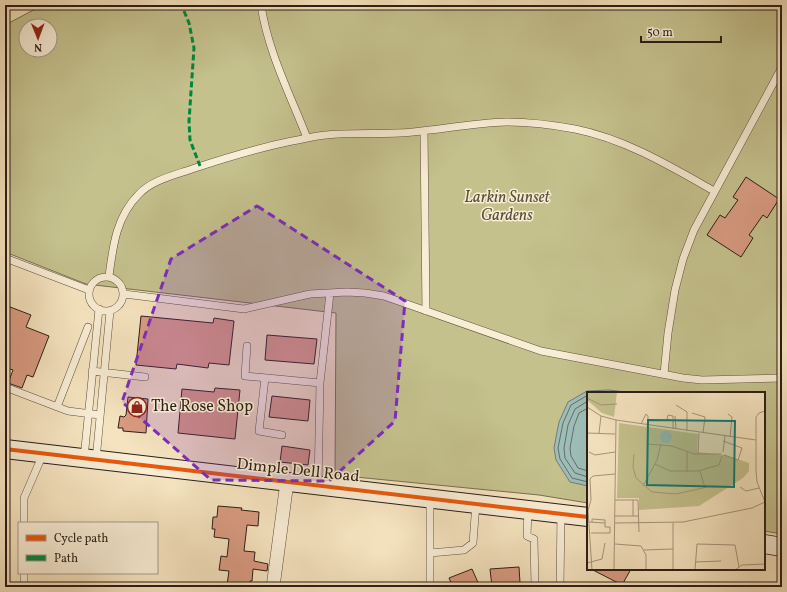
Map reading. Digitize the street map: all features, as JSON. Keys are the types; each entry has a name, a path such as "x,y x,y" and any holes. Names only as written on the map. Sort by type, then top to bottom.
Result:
{"street":[{"name":"Dimple Dell Road","path":"5,449 587,517"},
{"path":"274,587 287,482"},
{"path":"765,544 782,547"}],"lane":[{"path":"261,5 269,42 281,76 307,138"},
{"path":"664,374 670,311 683,259 694,230 782,67"},
{"path":"109,276 116,231 122,216 140,192 170,176 228,157 266,146 325,135 424,131 476,124 508,122 542,125 576,130 611,140 643,152 714,192"},
{"path":"424,131 426,311"},
{"path":"5,258 89,290"},
{"path":"104,276 109,276 120,284 124,294 120,305 110,311 99,309 91,301 89,290 95,281 104,276"},
{"path":"318,486 320,383 330,293"},
{"path":"124,294 244,309 310,294 365,293 384,296 541,351 702,380 782,378"},
{"path":"90,459 88,413 99,309"},
{"path":"90,459 100,415 110,311"},
{"path":"57,407 88,327"},
{"path":"97,331 108,332"},
{"path":"247,346 245,376 320,383"},
{"path":"92,371 145,377"},
{"path":"265,378 259,431 282,434"},
{"path":"5,387 68,411 100,415"},
{"path":"24,522 24,498 43,454"},
{"path":"430,498 430,587"},
{"path":"430,553 464,550 473,543 476,503"},
{"path":"528,510 527,536 534,539 535,587"},
{"path":"560,587 561,513"},
{"path":"24,574 24,587"}],"highlighted area":[{"path":"257,206 405,301 395,421 329,481 211,480 122,402 171,259"}],"green space":[{"name":"Larkin Sunset Gardens","path":"43,5 782,5 782,534 765,531 765,392 587,392 587,503 539,495 335,475 336,313 86,284 5,252 5,25 18,18 18,58 58,58 58,18 18,18"}],"water":[{"path":"609,390 626,392 587,392 587,486 570,482 556,460 554,448 559,422 568,402 587,391"}],"building":[{"path":"746,177 779,199 767,218 763,215 749,235 753,238 741,257 707,235 720,215 725,218 738,200 733,197"},
{"path":"5,305 31,315 26,327 49,336 33,377 27,375 22,388 8,383 13,370 5,366"},
{"path":"141,316 213,323 214,318 234,321 229,365 209,363 208,368 177,364 176,369 136,365"},
{"path":"267,335 317,339 314,364 265,360"},
{"path":"215,388 240,390 235,439 178,433 182,389 214,392"},
{"path":"272,396 310,400 308,421 269,417"},
{"name":"The Rose Shop","path":"128,397 148,399 146,433 123,431 123,428 118,428 120,416 124,417 126,415"},
{"path":"282,446 310,450 308,465 280,462"},
{"path":"218,506 242,508 241,510 259,512 258,526 247,525 244,551 255,552 254,561 268,564 267,571 253,569 250,587 227,585 229,571 219,570 221,556 227,557 229,539 214,537 215,529 212,529 213,517 217,517"},
{"path":"519,567 520,583 516,583 517,587 492,587 490,569"},
{"path":"472,569 480,587 453,587 449,578"},
{"path":"593,570 630,570 622,585"}],"marked path":[{"path":"184,11 189,23 194,48 189,121 190,140 200,166"}],"cycle path":[{"path":"5,449 587,517"}],"place":[{"name":"The Rose Shop","path":"137,407"}]}
